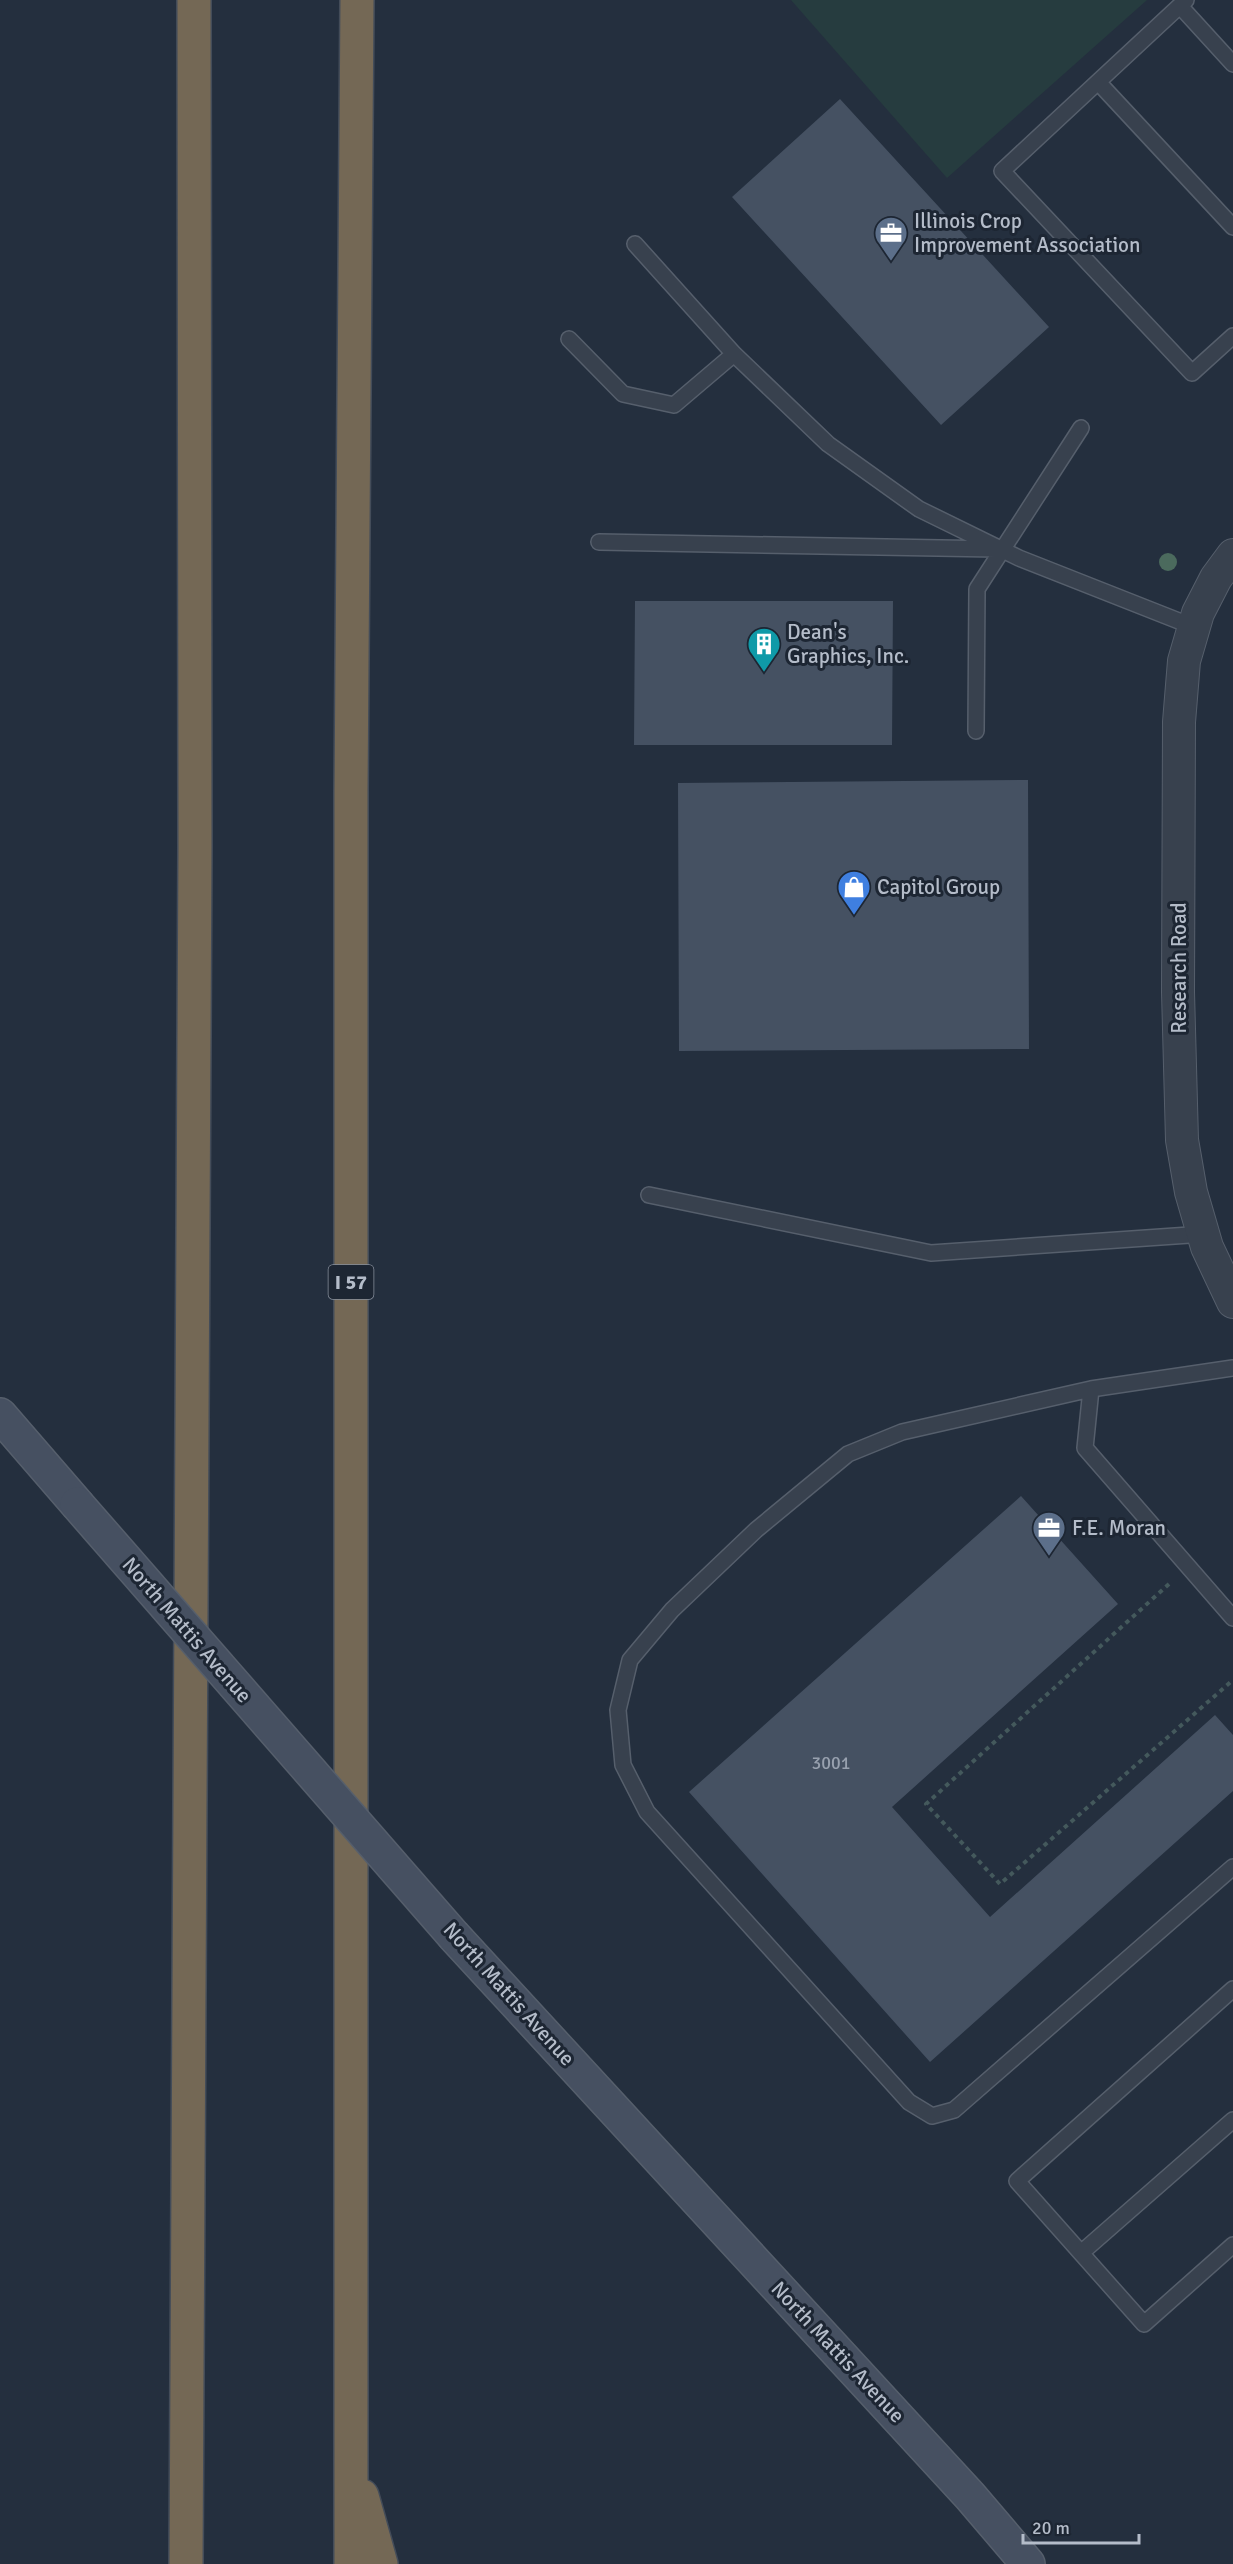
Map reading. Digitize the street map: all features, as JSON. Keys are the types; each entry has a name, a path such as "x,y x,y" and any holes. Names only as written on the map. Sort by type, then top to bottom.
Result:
{"highway":[{"path":"186,2564 195,859 194,0"},
{"name":"I 57","path":"351,2564 351,780 357,0"},
{"path":"351,2457 381,2564"}],"street":[{"name":"Research Road","path":"1233,555 1216,578 1194,627 1184,661 1179,722 1178,992 1182,1140 1191,1192 1204,1234 1233,1302"},
{"name":"North Mattis Avenue","path":"0,1415 454,1936 970,2496 1028,2564"}],"lane":[{"path":"1233,64 1183,3 1002,171 1192,373 1233,336"},
{"path":"1098,82 1233,227"},
{"path":"634,244 734,354 837,451 919,509 1002,549 1194,627"},
{"path":"569,339 623,394 674,405 734,354"},
{"path":"976,731 977,589 1081,428"},
{"path":"599,542 1002,549"},
{"path":"650,1195 931,1253 1204,1234"},
{"path":"1233,1368 1091,1389 902,1431 848,1454 756,1530 672,1610 630,1660 618,1710 623,1765 647,1812 909,2102 932,2116 954,2110 1233,1868"},
{"path":"1091,1389 1085,1448 1233,1618"},
{"path":"1233,1989 1017,2181 1144,2324 1233,2245"},
{"path":"1081,2253 1233,2120"}],"path":[{"path":"1188,1566 926,1804 1000,1884 1233,1680"}],"green space":[{"path":"791,0 1147,0 947,178"}],"building":[{"name":"Illinois Crop Improvement Association","path":"840,99 1049,327 941,425 732,197"},
{"name":"Dean's Graphics, Inc.","path":"635,601 893,601 892,745 634,745"},
{"name":"Capitol Group","path":"1028,780 1029,1049 679,1051 678,783"},
{"path":"1021,1496 1118,1604 892,1807 990,1917 1215,1715 1233,1735 1233,1791 930,2062 689,1792"}],"place":[{"name":"Illinois Crop Improvement Association","path":"891,262"},
{"name":"Dean's Graphics, Inc.","path":"764,673"},
{"name":"Capitol Group","path":"854,916"},
{"name":"F.E. Moran","path":"1049,1557"}]}
